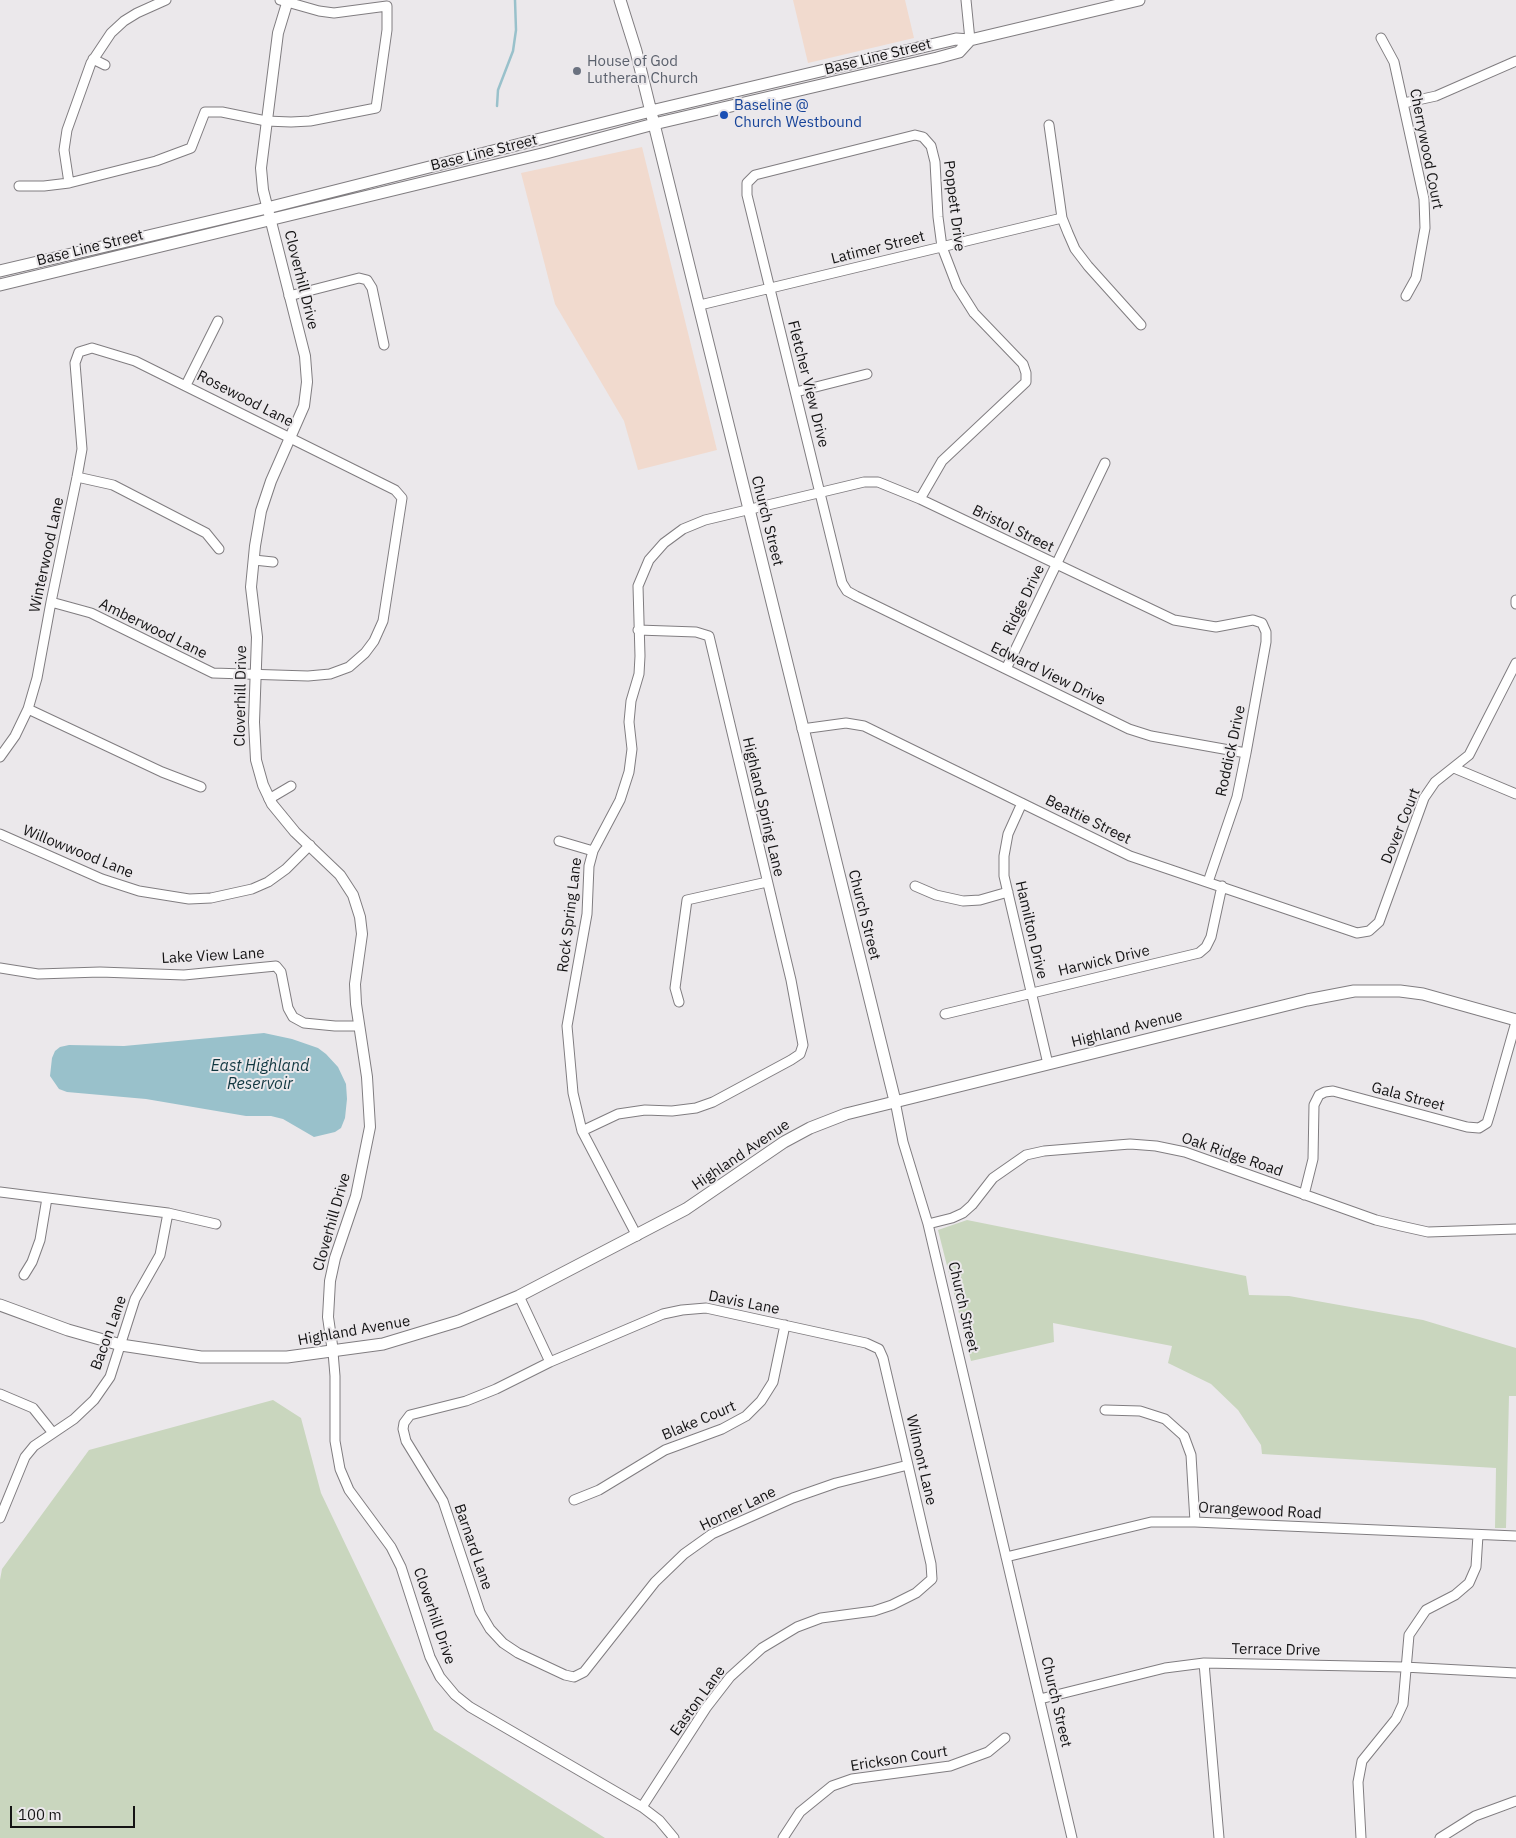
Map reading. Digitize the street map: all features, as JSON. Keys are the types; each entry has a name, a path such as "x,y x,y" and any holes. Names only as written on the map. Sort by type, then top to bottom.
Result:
{"main road":[{"name":"Church Street","path":"620,0 632,34 700,305 802,729 895,1101"},
{"name":"Base Line Street","path":"0,271 268,208 817,71 956,39 970,40 1139,0"},
{"name":"Base Line Street","path":"0,285 546,153 654,124 959,52 970,40"},
{"path":"760,100 776,90 816,78 817,71"},
{"name":"Highland Avenue","path":"0,1305 68,1330 121,1345 201,1357 287,1357 383,1344 459,1322 519,1296 686,1209 784,1142 810,1128 846,1114 1307,1000 1354,991 1400,991 1423,994 1516,1021"}],"street":[{"path":"69,183 64,150 67,130 93,59 110,33 124,21 137,12 166,0"},
{"path":"966,0 970,40"},
{"path":"20,186 69,183 156,161 191,148 205,112 222,112 266,121 310,121 376,108 387,30 387,6 334,12 285,1"},
{"name":"Cloverhill Drive","path":"285,1 278,33 261,168 263,190 304,356 307,382 304,406 271,481 262,511 254,560 251,588 257,637 254,675 256,760 269,799 295,832 340,874 353,895 360,917 362,934 355,984 367,1077 370,1127 356,1196 335,1258 330,1281 328,1317 333,1352 335,1441 340,1469 348,1490 391,1547 401,1567 430,1657 440,1678 454,1695 470,1707 642,1807 659,1820 674,1838"},
{"name":"Cherrywood Court","path":"1381,38 1394,62 1424,199 1426,228 1416,278 1406,296"},
{"path":"93,59 105,65"},
{"path":"1404,103 1436,96 1516,61"},
{"path":"1049,125 1062,218 1075,249 1141,325"},
{"name":"Fletcher View Drive","path":"847,591 842,583 747,195 747,183 755,175 914,135 923,137"},
{"name":"Poppett Drive","path":"920,499 942,461 1026,382 1023,364 974,313 957,286 942,247 938,217 935,162 931,146 923,137"},
{"name":"Latimer Street","path":"700,305 1062,218"},
{"path":"289,296 359,278 367,280 372,288 384,345"},
{"path":"186,385 218,322"},
{"name":"Rosewood Lane","path":"79,352 92,348 134,361 396,490"},
{"name":"Winterwood Lane","path":"0,757 15,736 28,709 78,477 82,449 75,363 79,352"},
{"path":"796,392 867,374"},
{"name":"Ridge Drive","path":"1006,668 1105,463"},
{"path":"78,477 122,490 206,533 219,549"},
{"name":"Bristol Street","path":"749,510 864,482 878,482 920,499 1174,620 1216,627 1253,620 1262,623"},
{"name":"Amberwood Lane","path":"51,602 92,613 213,673 308,676 330,674 349,667 365,653 374,641 383,621 402,498 396,490"},
{"name":"Rock Spring Lane","path":"636,1236 582,1131 574,1101 567,1026 587,914 589,866 593,851 620,800 629,772 632,749 629,722 631,701 639,674 640,656 638,586 649,560 664,543 683,529 705,520 749,510"},
{"path":"254,560 273,562"},
{"name":"Edward View Drive","path":"847,591 1129,730 1246,754"},
{"name":"Roddick Drive","path":"1208,882 1237,797 1246,754 1266,642 1266,632 1262,623"},
{"name":"Highland Spring Lane","path":"582,1131 618,1114 645,1110 672,1111 696,1108 713,1102 800,1054 803,1045 791,980 709,636 696,632 638,630"},
{"name":"Dover Court","path":"1369,931 1379,922 1424,798 1435,782 1469,755 1516,663"},
{"path":"28,709 153,768 200,786"},
{"name":"Beattie Street","path":"802,729 846,723 864,726 1130,856 1357,933 1369,931"},
{"path":"1454,768 1516,794"},
{"path":"269,799 291,786"},
{"name":"Hamilton Drive","path":"1022,803 1008,834 1004,856 1008,892 1048,1064"},
{"name":"Willowwood Lane","path":"0,834 102,880 139,891 189,900 211,898 252,889 268,882 286,869 310,846"},
{"path":"559,842 593,851"},
{"path":"679,1002 675,988 688,900 767,882"},
{"path":"915,886 936,895 963,901 980,900 1008,892"},
{"name":"Harwick Drive","path":"945,1014 1199,953 1206,947 1211,937 1222,886"},
{"name":"Lake View Lane","path":"0,968 38,974 100,972 184,975 276,966 281,972 288,1008 294,1017 304,1022 335,1026 359,1026"},
{"name":"Gala Street","path":"1304,1194 1313,1160 1314,1105 1319,1095 1333,1091 1467,1127 1479,1128 1486,1123 1491,1110 1516,1021"},
{"name":"Church Street","path":"895,1101 903,1142 928,1224 1072,1838"},
{"name":"Oak Ridge Road","path":"928,1224 963,1213 972,1205 993,1178 1026,1155 1044,1150 1099,1146 1156,1146 1185,1152 1376,1220 1428,1232 1516,1229"},
{"path":"0,1192 168,1213 216,1224"},
{"path":"24,1275 32,1262 40,1240 47,1198"},
{"name":"Bacon Lane","path":"0,1518 25,1457 34,1446 74,1419 94,1400 110,1377 135,1299 160,1255 168,1213"},
{"path":"519,1296 550,1362"},
{"name":"Davis Lane","path":"550,1362 663,1314 706,1308 866,1343 879,1348"},
{"name":"Blake Court","path":"574,1500 599,1490 665,1450 722,1429 746,1416 761,1402 773,1382 785,1325"},
{"name":"Wilmont Lane","path":"879,1348 883,1358 931,1564 932,1579"},
{"name":"Barnard Lane","path":"550,1362 474,1398 410,1415 403,1429 406,1441 420,1467 443,1501 480,1612 490,1629 503,1643 518,1653 565,1675 574,1677"},
{"path":"0,1394 33,1408 53,1433"},
{"path":"1105,1410 1140,1411 1165,1419 1184,1436 1191,1455 1195,1522"},
{"name":"Horner Lane","path":"574,1677 584,1672 655,1582 684,1554 712,1534 793,1498 836,1483 908,1465"},
{"name":"Orangewood Road","path":"1006,1557 1151,1522 1195,1522 1516,1536"},
{"path":"1361,1838 1358,1782 1362,1761 1396,1719 1403,1704 1404,1667 1409,1635 1426,1610 1455,1595 1469,1583 1476,1567 1478,1535"},
{"name":"Easton Lane","path":"642,1807 706,1708 730,1677 762,1648 797,1627 821,1618 874,1611 892,1605 916,1593 932,1579"},
{"path":"1204,1663 1219,1838"},
{"name":"Terrace Drive","path":"1040,1699 1165,1668 1204,1663 1404,1667 1516,1673"},
{"name":"Erickson Court","path":"783,1838 800,1812 832,1786 852,1779 950,1766 988,1752 1005,1738"},
{"path":"1440,1838 1475,1816 1516,1801"}],"shaded area":[{"path":"793,0 905,0 914,38 808,63"},
{"path":"642,147 717,450 638,470 624,421 555,304 521,173"}],"green space":[{"path":"967,1220 1246,1276 1249,1295 1289,1296 1423,1320 1516,1348 1516,1396 1509,1396 1506,1528 1495,1528 1496,1468 1262,1454 1261,1445 1238,1410 1211,1384 1168,1363 1172,1346 1053,1323 1054,1342 971,1361 938,1230"},
{"path":"273,1400 301,1418 321,1493 434,1730 605,1838 0,1838 0,1580 2,1569 89,1450"}],"water":[{"name":"East Highland Reservoir","path":"264,1033 292,1039 318,1048 338,1067 346,1084 347,1099 345,1118 341,1128 335,1132 314,1137 283,1119 271,1116 246,1116 146,1099 67,1092 59,1089 50,1076 52,1058 55,1051 60,1047 69,1045 124,1046"}],"waterway":[{"path":"497,106 498,90 513,51 516,30 515,0"}],"place":[{"name":"House of God Lutheran Church","path":"577,71"},
{"name":"Baseline @ Church Westbound","path":"724,115"}]}
